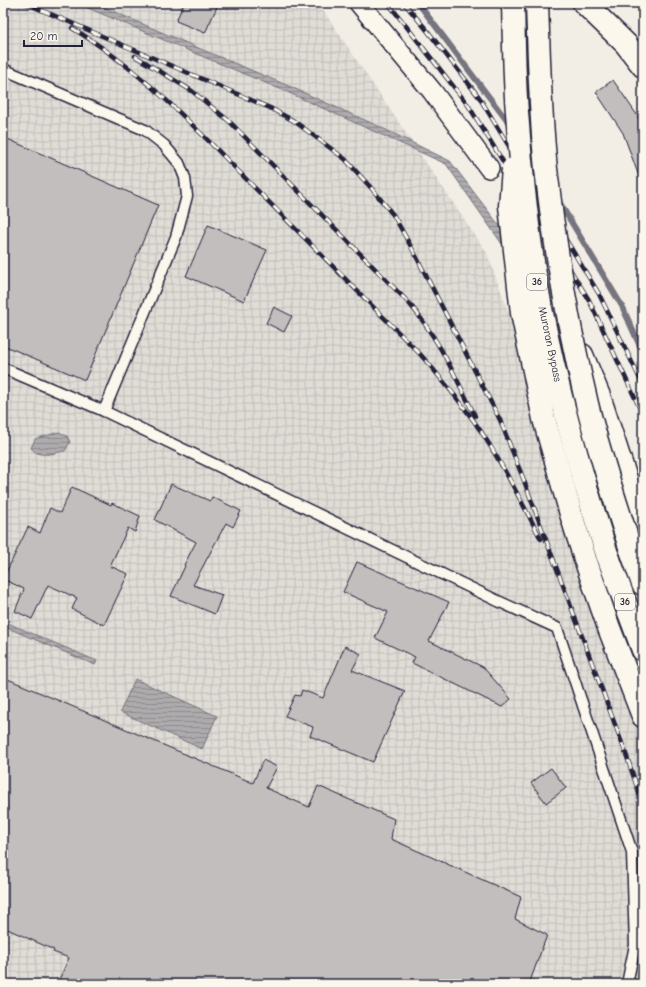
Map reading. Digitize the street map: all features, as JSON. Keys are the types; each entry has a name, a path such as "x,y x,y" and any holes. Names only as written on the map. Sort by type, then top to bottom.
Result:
{"main road":[{"name":"Muroran Bypass","path":"513,3 517,111 526,206 538,288 558,381 580,470 607,554 643,650"},
{"name":"36","path":"537,3 539,68 546,169 570,326 588,408 610,486 643,584"},
{"path":"584,3 626,44 643,66"},
{"path":"517,111 510,206 522,313 544,419 585,560 609,628 643,716"},
{"path":"570,326 599,396 631,494 643,523"}],"street":[{"path":"359,3 432,91 489,168"}],"lane":[{"path":"3,69 145,130 164,145 179,163 185,178 187,196 176,237 104,411"},
{"path":"3,368 104,411 557,628 632,852 635,945 627,984"}],"shaded area":[{"path":"3,3 318,3 487,253 643,684 643,984 3,984"},
{"path":"76,3 94,3 291,87 378,126 450,161 502,229 502,244 446,164 287,92"},
{"path":"59,432 67,436 70,442 65,451 42,454 31,448 35,439"},
{"path":"3,621 97,661 95,665 3,626"},
{"path":"135,679 217,716 202,749 120,712"}],"building":[{"path":"184,3 207,3 217,7 205,33 176,21"},
{"path":"613,80 637,115 643,131 643,182 641,182 623,133 596,92"},
{"path":"3,137 158,205 85,380 3,345"},
{"path":"208,225 267,250 244,301 186,276"},
{"path":"274,307 292,316 284,332 266,323"},
{"path":"171,484 210,501 212,497 241,511 233,527 226,523 193,585 222,595 215,614 171,596 185,566 184,565 196,542 155,520"},
{"path":"72,487 111,505 112,503 140,516 135,532 128,528 110,566 128,574 104,625 72,609 77,598 48,585 32,619 15,611 24,589 3,579 28,527 40,533 50,508 60,513"},
{"path":"357,562 449,602 429,641 483,667 511,699 502,707 412,663 415,657 375,638 388,612 343,592"},
{"path":"345,646 361,654 352,670 405,691 373,762 310,736 313,727 285,716 295,695 300,696 302,690 323,698"},
{"path":"3,677 253,783 263,760 277,767 266,788 309,807 318,786 394,819 391,839 521,897 515,919 547,935 529,984 174,984 160,978 156,984 57,984 69,958 53,952 54,950 3,927"},
{"path":"551,768 566,788 546,803 531,783"}],"waterway":[{"path":"418,3 511,126"},
{"path":"528,153 539,170"},
{"path":"558,200 622,306 643,353"}],"railway":[{"path":"25,3 270,108 294,121 345,159 394,216 500,420 626,754 643,805"},
{"path":"388,3 468,105 589,300 643,415"},
{"path":"404,3 479,97 599,294 643,385"},
{"path":"72,28 121,61 187,119 420,354 451,391 480,430 504,470 541,539"},
{"path":"135,56 192,91 229,121 408,302 419,315 437,343 475,416"}]}
